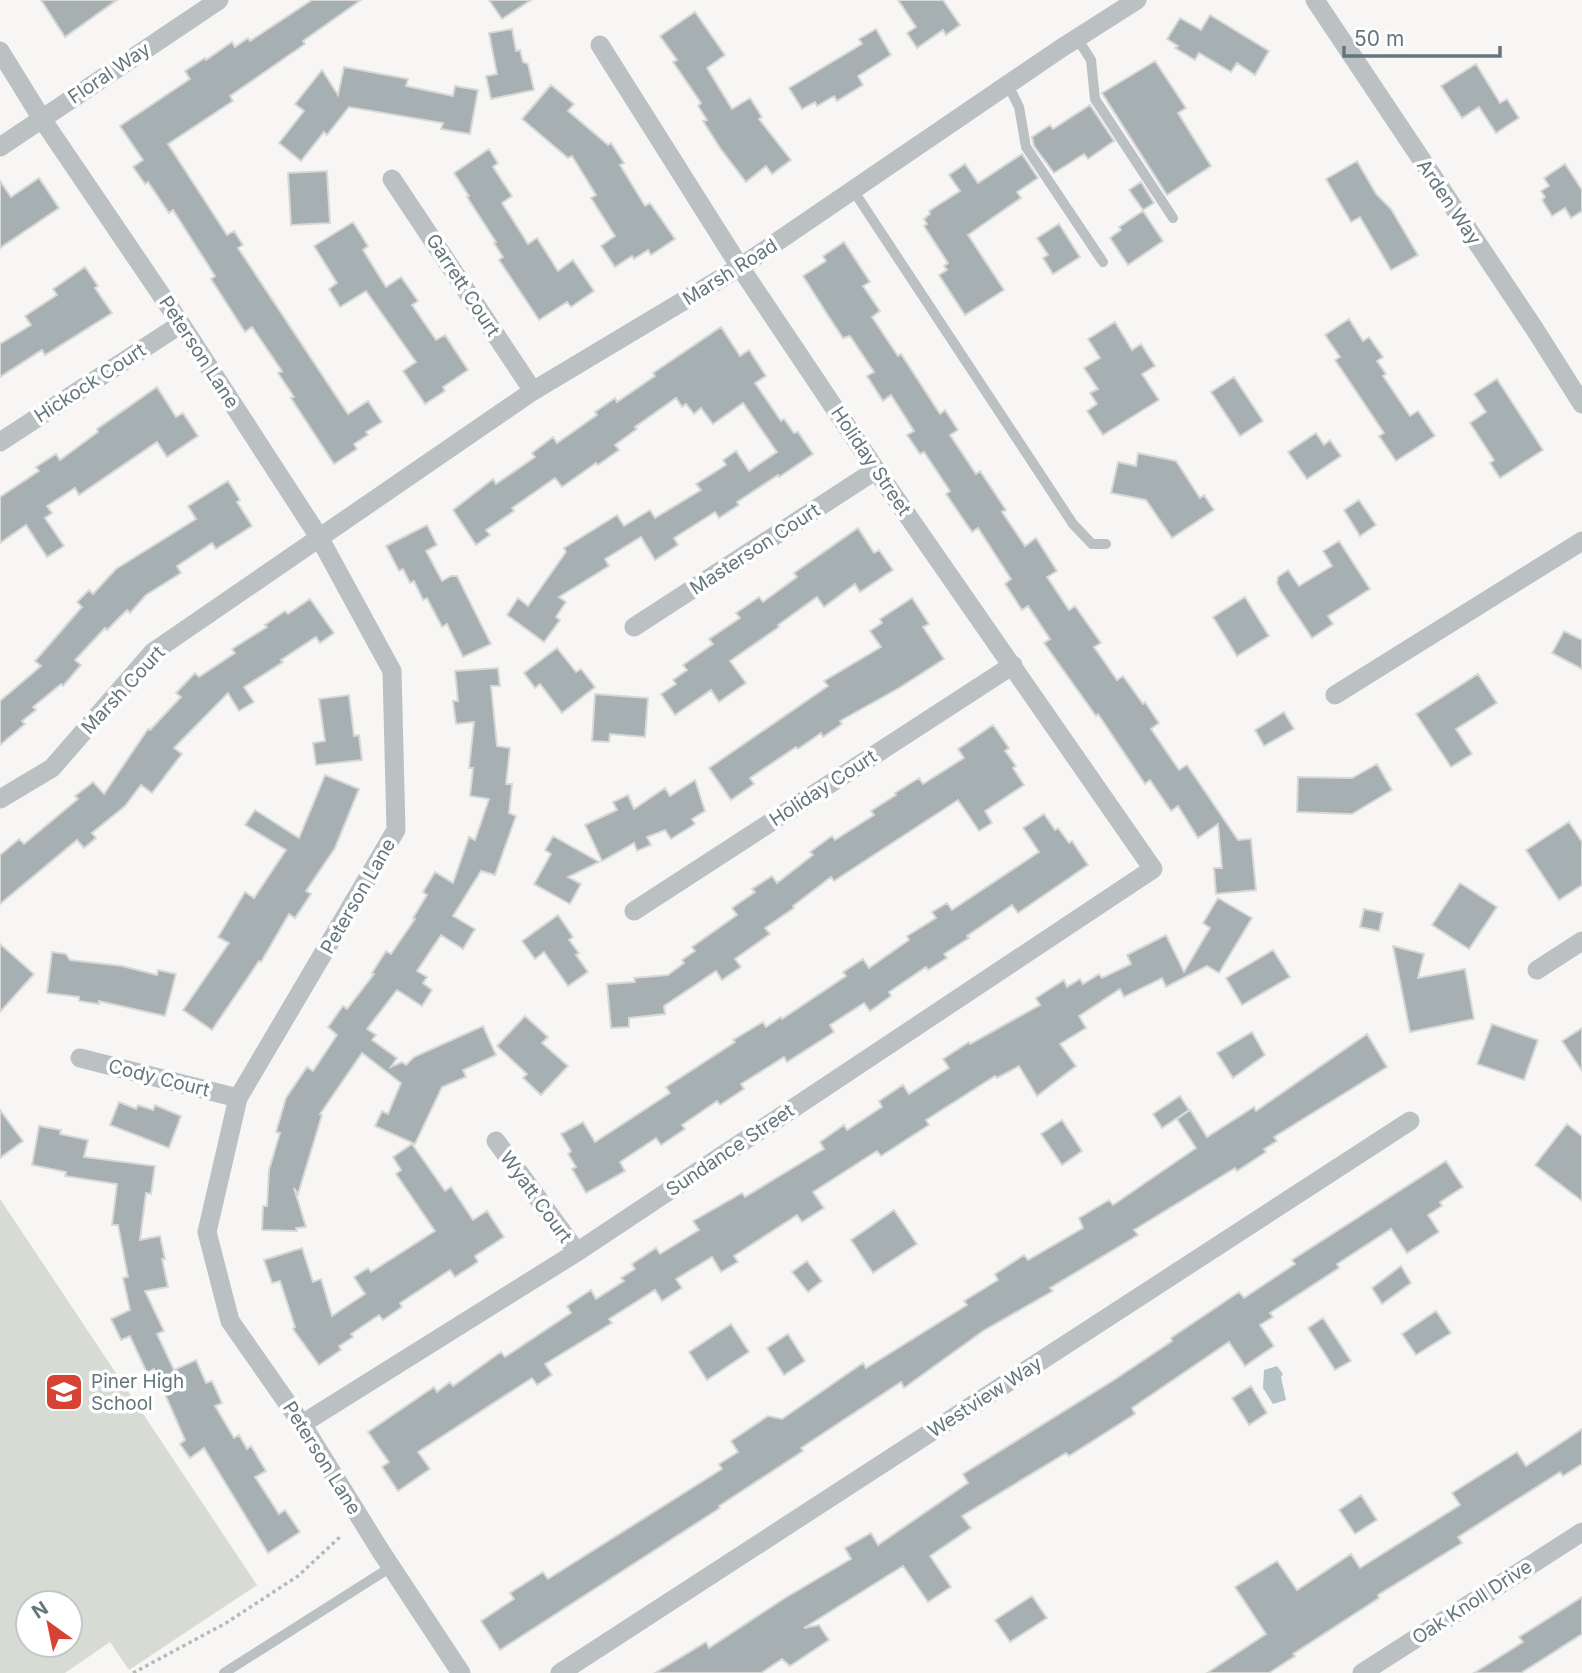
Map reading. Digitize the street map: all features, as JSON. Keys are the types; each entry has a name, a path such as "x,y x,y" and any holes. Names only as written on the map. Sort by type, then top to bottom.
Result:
{"street":[{"name":"Floral Way","path":"0,147 219,0"},
{"name":"Marsh Road","path":"320,537 533,391 740,267 1137,0"},
{"name":"Arden Way","path":"1315,0 1582,404"},
{"name":"Holiday Street","path":"600,46 740,267 876,470 1153,869"},
{"name":"Peterson Lane","path":"0,51 42,119 181,324 320,537 392,671 397,830 238,1098 206,1232 230,1321 302,1424 461,1673"},
{"name":"Garrett Court","path":"392,179 533,391"},
{"name":"Hickock Court","path":"0,442 181,324"},
{"name":"Masterson Court","path":"634,627 876,470"},
{"name":"Marsh Court","path":"0,800 52,768 153,652 320,537"},
{"path":"1335,695 1582,541"},
{"name":"Holiday Court","path":"634,911 1013,665"},
{"name":"Sundance Street","path":"302,1424 577,1252 1153,869"},
{"path":"1537,970 1582,940"},
{"name":"Cody Court","path":"80,1058 238,1098"},
{"name":"Westview Way","path":"560,1673 1410,1121"},
{"name":"Wyatt Court","path":"496,1141 577,1252"},
{"name":"Oak Knoll Drive","path":"1362,1673 1582,1532"}],"lane":[{"path":"1077,38 1091,60 1095,99 1173,218"},
{"path":"1007,85 1018,107 1026,147 1103,261"},
{"path":"853,190 1073,524 1092,544 1106,544"},
{"path":"224,1673 391,1567"}],"path":[{"path":"133,1673 226,1623 298,1576 342,1535"}],"shaded area":[{"name":"Piner High School","path":"0,1199 257,1585 129,1670 110,1642 65,1673 0,1673"},
{"path":"1277,1366 1283,1374 1281,1377 1286,1400 1273,1404 1263,1388 1264,1370"}],"building":[{"path":"41,0 117,0 65,37"},
{"path":"312,0 361,0 303,41 305,44 230,96 233,101 168,144 227,235 234,231 243,245 238,248 348,414 368,401 382,422 354,444 357,449 334,464 291,398 294,397 278,373 282,371 252,327 245,332 211,279 215,276 173,210 169,213 148,182 145,184 133,167 143,160 120,126 190,79 185,71 232,42 235,47 248,38 250,41"},
{"path":"489,0 531,0 502,19"},
{"path":"898,0 943,0 960,25 946,35 943,30 917,48 907,33 916,27"},
{"path":"695,12 725,55 707,68 732,109 750,98 762,117 759,119 791,160 772,174 766,166 746,182 703,121 707,120 698,106 701,103 673,62 677,60 660,36"},
{"path":"1210,15 1269,51 1255,75 1237,63 1231,72 1199,53 1195,60 1175,48 1178,46 1167,39 1180,18 1201,30"},
{"path":"512,29 516,51 520,50 523,62 528,64 534,90 491,99 486,76 497,74 489,33"},
{"path":"876,29 891,55 858,76 863,85 837,101 834,96 817,106 815,102 802,109 789,88 862,44 859,39"},
{"path":"1155,61 1186,108 1178,113 1211,166 1167,195 1102,93"},
{"path":"1476,64 1500,103 1507,99 1519,118 1496,133 1479,107 1462,118 1441,86"},
{"path":"344,67 408,79 406,86 453,96 455,86 478,90 470,134 441,129 443,123 349,107 327,135 324,132 301,161 279,143 304,111 295,104 322,70 338,95"},
{"path":"551,85 574,104 568,111 608,145 611,143 624,163 620,165 645,206 650,203 675,239 651,255 648,250 615,267 601,246 615,236 591,198 596,195 572,156 568,158 522,119"},
{"path":"1090,105 1114,141 1088,159 1084,154 1054,173 1034,146 1032,137 1050,125 1053,129"},
{"path":"489,149 498,163 493,167 512,196 502,203 528,244 537,238 558,271 573,260 594,291 571,307 567,302 539,320 499,260 503,257 494,243 496,242 454,173"},
{"path":"1022,154 1038,178 1017,192 1021,198 968,235 1004,290 965,315 939,275 947,270 944,266 948,263 924,226 927,224 924,219 930,214 929,211 960,191 949,175 965,164 978,183"},
{"path":"1357,161 1376,194 1391,209 1418,255 1391,270 1360,217 1351,222 1326,179"},
{"path":"1565,164 1582,190 1582,211 1571,218 1565,208 1552,216 1542,200 1545,197 1541,191 1549,186 1544,178"},
{"path":"327,171 330,223 291,225 288,173"},
{"path":"39,178 59,208 0,248 0,181 11,197"},
{"path":"1141,182 1154,203 1143,210 1129,190"},
{"path":"1143,211 1163,241 1128,265 1110,238 1121,230 1119,227"},
{"path":"353,222 368,246 363,250 386,287 401,277 418,301 412,305 436,340 445,335 468,370 443,387 445,391 425,404 403,371 416,362 366,291 340,307 329,289 337,283 314,246"},
{"path":"1059,224 1080,257 1053,274 1043,258 1048,255 1037,238"},
{"path":"844,242 870,282 863,286 880,311 872,317 898,356 901,354 940,414 945,410 958,430 950,435 976,474 980,471 1006,510 1002,512 1025,546 1036,538 1057,571 1047,577 1069,610 1075,606 1101,643 1094,647 1117,680 1123,676 1143,704 1145,702 1159,723 1151,729 1179,770 1187,765 1238,840 1251,839 1256,890 1216,894 1214,868 1222,868 1218,824 1198,838 1178,806 1171,811 1150,780 1145,784 1098,714 1096,716 1044,643 1050,639 1028,606 1022,610 1005,584 1011,579 978,528 972,532 946,494 950,491 924,452 920,454 907,435 914,431 891,395 883,401 867,376 874,372 850,336 843,338 829,317 803,276 826,261 823,256"},
{"path":"85,267 112,313 45,355 42,350 0,377 0,344 31,325 25,316 57,295 53,289"},
{"path":"1349,319 1363,341 1369,337 1383,357 1377,361 1386,374 1383,376 1410,416 1418,411 1435,436 1396,461 1379,436 1384,433 1335,360 1340,357 1325,335"},
{"path":"1115,322 1132,350 1141,344 1155,366 1142,374 1159,400 1103,435 1087,411 1097,404 1090,393 1098,389 1084,368 1100,358 1088,339"},
{"path":"721,327 740,356 749,350 766,376 755,383 781,421 784,419 794,433 798,432 813,454 737,502 739,505 719,518 715,512 674,538 678,545 655,560 641,537 605,559 609,566 559,597 566,602 556,617 560,620 544,642 507,615 518,598 528,606 566,552 564,548 617,515 624,526 650,510 655,518 701,490 696,484 726,465 723,460 736,451 749,471 777,452 743,403 713,424 701,408 694,414 686,404 682,407 676,398 635,427 637,429 615,445 619,450 598,465 596,463 562,487 555,478 512,508 514,511 486,530 490,535 476,545 453,510 493,479 496,484 535,457 532,453 553,437 557,443 597,415 595,412 615,398 617,402 655,376 653,373"},
{"path":"1234,377 1263,421 1240,436 1211,392"},
{"path":"1497,379 1543,450 1500,478 1490,463 1494,460 1470,423 1486,412 1474,394"},
{"path":"157,387 176,417 183,413 198,436 167,457 157,442 79,495 75,488 47,506 52,513 45,518 64,546 47,557 26,525 0,543 0,497 39,471 36,467 56,454 60,460 98,432 97,429"},
{"path":"1316,433 1324,445 1330,440 1341,456 1307,479 1288,452"},
{"path":"1138,453 1176,461 1200,498 1204,495 1214,510 1172,538 1146,500 1111,493 1118,462 1136,466"},
{"path":"228,481 252,526 216,549 212,543 177,566 181,573 146,595 130,613 127,610 107,630 105,628 75,660 81,665 63,686 61,684 33,707 36,710 22,721 25,724 0,745 0,701 41,666 35,661 82,607 77,602 89,590 93,594 116,569 196,519 188,506"},
{"path":"1359,500 1376,525 1360,536 1344,510"},
{"path":"427,525 437,545 426,551 442,581 457,576 491,644 463,657 447,624 442,627 427,598 423,600 414,581 410,583 403,569 399,571 386,546"},
{"path":"858,528 874,553 879,550 893,570 860,592 855,584 824,607 817,597 730,661 746,683 719,702 711,690 675,715 661,694 676,684 673,680 687,670 683,665 713,644 709,639 740,618 736,613 759,597 763,602 797,577 794,573"},
{"path":"1339,541 1370,589 1328,616 1333,624 1312,638 1280,590 1278,577 1288,570 1299,586 1332,566 1323,551"},
{"path":"1245,597 1269,636 1237,656 1213,617"},
{"path":"912,598 929,624 923,627 944,659 840,721 842,724 823,737 821,733 798,749 796,747 750,778 754,784 731,800 709,768 828,686 824,681 881,647 870,631 882,623 880,619"},
{"path":"310,599 334,633 320,643 316,637 244,687 254,702 239,711 228,693 174,748 182,754 152,793 141,785 125,806 92,833 96,838 84,848 77,840 0,904 0,855 19,839 24,844 78,799 75,796 93,782 104,794 148,729 150,730 181,697 176,693 195,673 199,677 235,653 232,649 267,627 265,625 285,611 288,614"},
{"path":"1564,631 1582,640 1582,669 1552,653"},
{"path":"557,648 576,672 581,669 595,687 562,713 540,684 535,688 524,673"},
{"path":"498,668 500,686 491,686 497,746 510,748 506,784 512,784 509,813 516,816 495,875 481,871 453,916 475,929 463,949 441,935 417,971 427,977 423,983 432,990 422,1006 397,990 367,1029 376,1035 372,1040 397,1058 391,1067 402,1062 406,1065 414,1057 483,1026 496,1055 463,1070 466,1077 442,1087 415,1144 375,1126 382,1111 388,1114 401,1083 362,1053 320,1114 322,1115 298,1194 294,1188 306,1227 296,1228 297,1231 262,1230 263,1206 267,1206 269,1170 280,1133 276,1132 286,1098 307,1067 313,1071 337,1035 328,1027 343,1006 347,1009 374,974 372,973 386,951 391,954 415,919 413,918 427,895 423,892 435,872 453,883 469,837 475,840 489,799 470,796 473,768 469,768 474,722 456,724 453,701 458,701 455,671"},
{"path":"1478,674 1497,703 1456,729 1472,754 1451,767 1416,714"},
{"path":"595,694 648,698 645,737 610,734 609,742 592,741"},
{"path":"349,695 354,736 359,735 362,760 316,765 313,743 325,741 319,699"},
{"path":"1284,712 1294,729 1264,746 1255,730"},
{"path":"993,725 1009,748 1005,751 1016,766 1013,768 1024,785 985,811 992,823 979,831 958,800 834,881 831,877 765,928 770,934 735,959 741,967 722,980 716,971 664,1006 665,1014 629,1018 629,1027 611,1028 607,984 635,982 634,978 668,975 695,951 692,947 737,915 732,908 755,892 752,889 772,876 777,883 813,855 810,852 832,836 835,840 874,815 871,811 896,795 895,793 919,778 923,784 964,758 958,749"},
{"path":"1377,764 1392,790 1352,814 1297,812 1298,777 1352,778"},
{"path":"325,775 359,789 335,848 306,891 311,894 295,918 289,914 261,962 259,961 212,1030 183,1010 229,943 218,937 245,892 254,898 286,850 245,825 255,810 299,838"},
{"path":"695,780 705,811 692,819 695,824 671,839 665,830 647,837 651,845 637,851 634,843 602,861 585,825 617,810 613,802 628,795 634,809 665,788 670,796"},
{"path":"1044,814 1055,830 1058,828 1069,843 1072,841 1088,865 1018,913 1012,905 944,954 947,958 928,970 926,967 889,992 891,996 870,1011 864,1003 830,1025 834,1032 787,1062 784,1057 741,1084 744,1089 720,1105 717,1101 682,1125 685,1129 661,1145 656,1138 620,1162 625,1171 586,1193 572,1169 576,1167 568,1154 571,1151 561,1134 583,1122 595,1142 670,1093 666,1087 735,1042 733,1040 763,1022 766,1027 781,1017 782,1019 846,976 843,972 863,959 869,968 909,940 907,936 936,918 932,912 947,903 952,910 1039,852 1023,828"},
{"path":"1569,822 1582,842 1582,885 1559,900 1526,850"},
{"path":"553,836 599,862 568,877 581,884 570,904 534,884 551,854 545,850"},
{"path":"1460,883 1497,907 1469,949 1432,925"},
{"path":"1218,898 1252,918 1219,973 1207,966 1166,987 1162,978 1124,997 1120,989 1079,1016 1086,1028 1060,1044 1076,1066 1037,1096 1019,1066 997,1078 995,1076 926,1120 929,1125 881,1156 877,1151 813,1192 824,1208 802,1222 797,1215 734,1256 738,1262 721,1272 712,1257 676,1279 682,1288 662,1301 655,1290 609,1319 612,1323 545,1364 552,1375 537,1385 532,1378 418,1452 430,1469 398,1491 382,1467 389,1462 368,1432 434,1387 437,1392 450,1382 453,1386 501,1352 505,1357 571,1313 567,1306 591,1290 596,1299 624,1281 621,1278 635,1269 632,1264 656,1248 660,1254 699,1230 693,1221 742,1193 745,1197 824,1149 820,1142 844,1125 847,1130 882,1107 879,1101 903,1085 909,1094 949,1068 943,1059 969,1042 970,1044 1040,1005 1036,998 1064,980 1067,987 1080,979 1083,984 1099,974 1102,978 1131,964 1127,955 1166,935 1184,972 1210,928 1203,923"},
{"path":"1364,909 1383,913 1379,931 1360,927"},
{"path":"558,915 573,937 569,940 588,972 568,986 544,952 535,959 522,941"},
{"path":"0,944 34,974 0,1012"},
{"path":"1393,946 1424,954 1418,978 1465,969 1474,1019 1410,1032"},
{"path":"1273,950 1290,977 1242,1005 1226,978"},
{"path":"52,952 66,954 70,960 122,966 157,975 158,970 176,974 165,1016 99,1001 99,1004 79,1001 79,997 47,993"},
{"path":"525,1016 548,1037 542,1043 568,1066 541,1095 523,1078 527,1074 497,1046"},
{"path":"1492,1024 1538,1040 1524,1080 1477,1064"},
{"path":"1582,1028 1582,1071 1562,1041"},
{"path":"1252,1032 1265,1055 1233,1078 1217,1053"},
{"path":"1367,1034 1387,1067 1274,1137 1277,1141 1264,1149 1266,1152 1134,1230 1138,1235 1050,1288 1053,1291 983,1331 904,1388 901,1382 801,1448 803,1451 719,1506 720,1508 500,1650 481,1621 514,1599 510,1593 543,1572 548,1579 722,1469 719,1464 738,1452 731,1441 768,1416 782,1419 863,1363 866,1368 967,1305 964,1301 998,1280 995,1274 1024,1255 1028,1260 1083,1228 1079,1218 1109,1200 1113,1205 1196,1148 1177,1119 1190,1110 1207,1137 1254,1107 1256,1111"},
{"path":"1180,1096 1189,1110 1162,1128 1153,1114"},
{"path":"119,1102 136,1109 138,1105 153,1110 155,1105 181,1116 169,1148 110,1125"},
{"path":"0,1110 23,1141 0,1158"},
{"path":"1062,1120 1082,1151 1062,1165 1041,1134"},
{"path":"1567,1124 1582,1136 1582,1201 1535,1165"},
{"path":"39,1126 61,1130 60,1134 88,1140 84,1157 155,1166 151,1194 146,1193 140,1240 160,1236 165,1259 162,1259 168,1287 145,1291 164,1331 157,1334 174,1370 196,1360 206,1383 212,1381 222,1403 215,1406 234,1438 239,1435 247,1449 251,1446 266,1471 255,1477 279,1514 285,1510 300,1532 268,1553 204,1448 190,1458 180,1444 185,1440 154,1369 147,1373 130,1336 121,1340 111,1319 130,1310 123,1278 128,1277 118,1225 112,1225 117,1184 65,1176 66,1172 32,1165"},
{"path":"412,1144 445,1191 451,1187 473,1220 487,1211 504,1237 475,1256 478,1262 455,1277 450,1270 400,1303 402,1307 383,1320 379,1315 351,1334 353,1337 339,1346 341,1350 319,1365 293,1329 295,1327 280,1281 272,1283 264,1260 302,1248 313,1282 321,1279 332,1316 365,1294 354,1277 368,1268 371,1272 435,1231 396,1174 401,1170 393,1157"},
{"path":"1446,1161 1463,1187 1440,1202 1442,1206 1428,1215 1439,1232 1407,1253 1391,1229 1337,1264 1339,1268 1270,1313 1273,1317 1260,1325 1274,1346 1245,1366 1229,1342 1132,1408 1135,1414 1069,1456 1066,1453 962,1516 971,1528 930,1556 951,1587 928,1602 903,1566 804,1628 819,1625 829,1640 790,1666 782,1659 761,1673 655,1673 706,1642 709,1648 851,1559 845,1548 871,1533 878,1545 968,1483 963,1474 1114,1380 1239,1292 1244,1298 1295,1264 1292,1260"},
{"path":"894,1210 917,1244 873,1273 851,1240"},
{"path":"807,1261 822,1281 808,1292 792,1272"},
{"path":"1401,1266 1411,1283 1382,1304 1372,1288"},
{"path":"1436,1311 1451,1333 1416,1355 1402,1334"},
{"path":"1323,1318 1351,1361 1335,1370 1308,1328"},
{"path":"731,1324 749,1352 707,1380 689,1352"},
{"path":"788,1334 805,1361 784,1375 767,1348"},
{"path":"1251,1386 1267,1413 1249,1425 1232,1398"},
{"path":"1582,1429 1582,1464 1563,1476 1560,1472 1458,1537 1462,1543 1378,1595 1379,1598 1293,1654 1295,1656 1269,1673 1207,1673 1266,1634 1235,1587 1277,1561 1297,1590 1351,1554 1360,1568 1460,1505 1452,1493 1517,1452 1526,1466"},
{"path":"1361,1495 1377,1520 1355,1534 1339,1510"},
{"path":"1032,1596 1047,1618 1010,1642 995,1620"},
{"path":"1582,1597 1582,1634 1521,1673 1474,1673 1523,1642 1519,1637"}],"place":[{"name":"Piner High School","path":"64,1392"}]}
